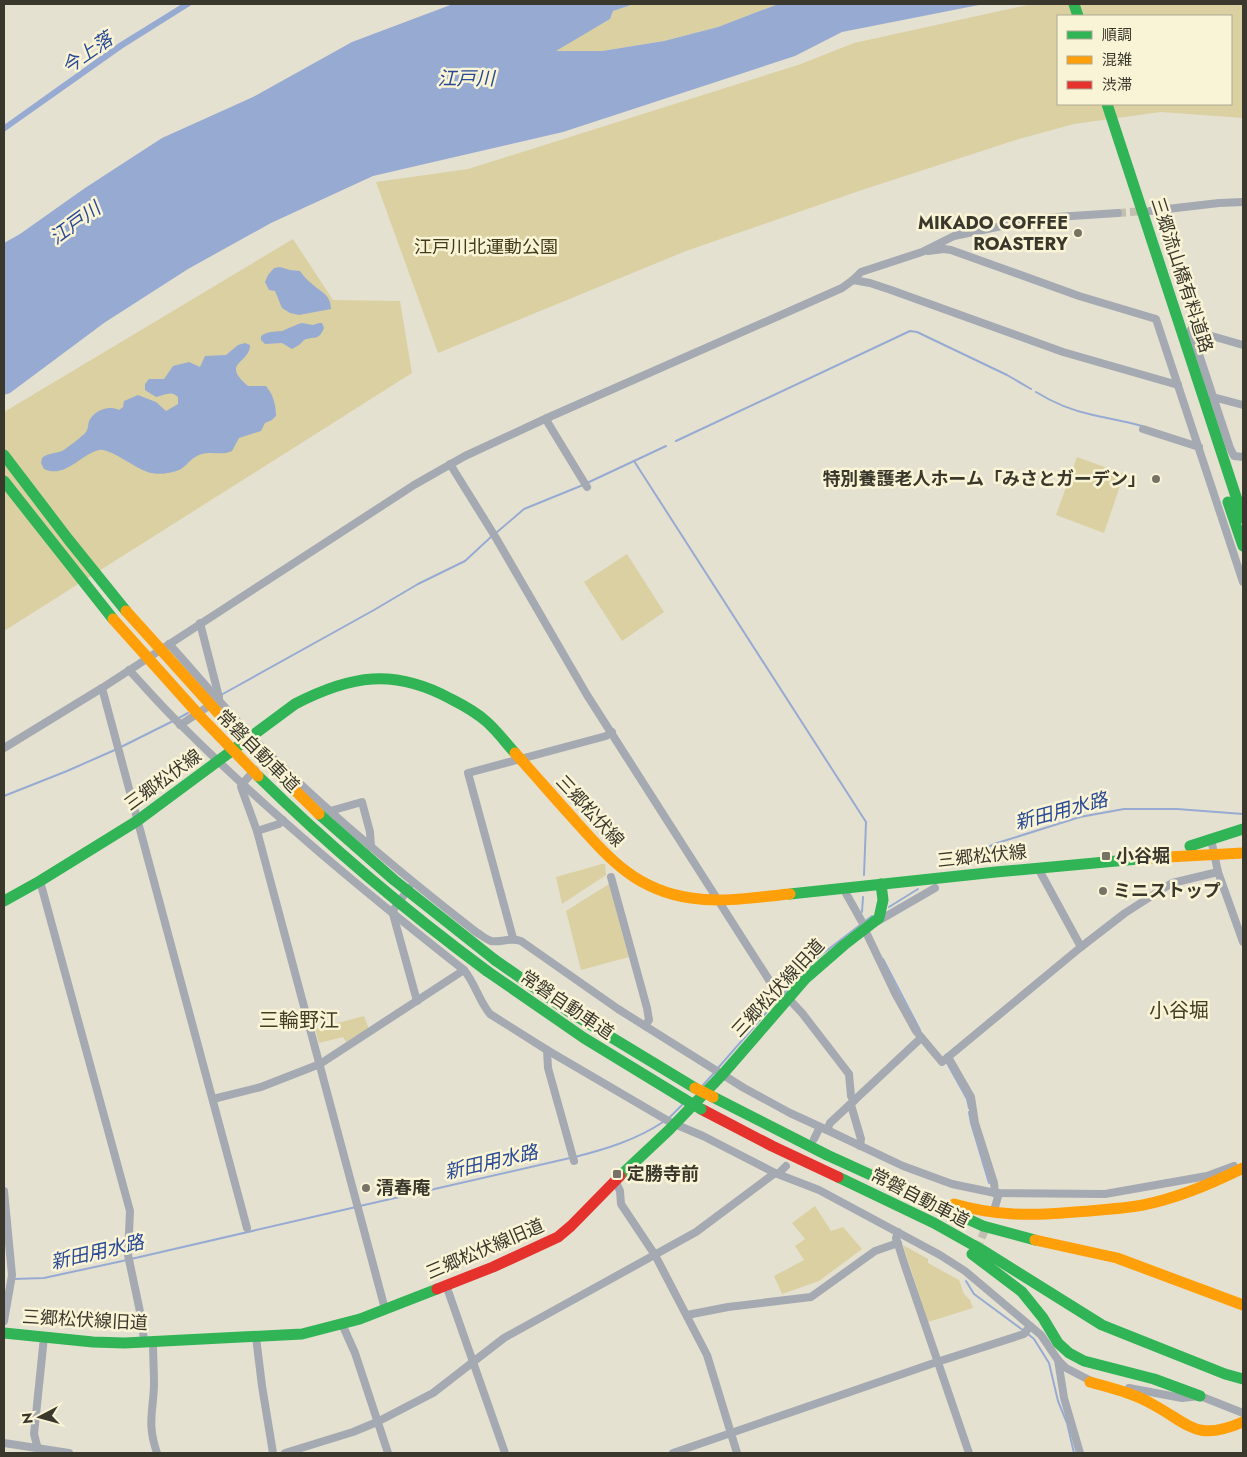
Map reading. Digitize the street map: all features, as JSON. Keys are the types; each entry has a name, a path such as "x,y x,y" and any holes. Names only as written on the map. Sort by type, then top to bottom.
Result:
{"main road":[{"name":"三郷流山橋有料道路","path":"1107,105 1131,175 1148,216 1186,346 1243,518"},
{"name":"常磐自動車道","path":"4,455 120,604 212,708 274,772 337,831 442,919 495,960 568,1010 696,1088 827,1155 889,1184 983,1226 1024,1238 1117,1258 1243,1305"},
{"name":"三郷流山橋有料道路","path":"1223,457 1225,490 1243,546"},
{"name":"常磐自動車道","path":"4,481 67,562 151,664 201,719 263,782 326,842 378,887 432,931 487,971 561,1024 634,1071 701,1109 772,1146 884,1198 962,1238 1102,1325 1225,1374 1243,1379"},
{"name":"三郷松伏線","path":"4,902 137,821 251,735 313,693 330,686 351,681 388,679 423,685 463,704 486,722 590,838 623,870 641,882 672,895 690,899 720,901 1134,859 1243,853"},
{"path":"1190,846 1243,829"},
{"path":"866,925 879,918 882,913 881,884"},
{"name":"三郷松伏線旧道","path":"4,1334 101,1342 148,1342 302,1334 342,1324 385,1309 524,1254 558,1237 615,1180 784,998 866,925"},
{"path":"819,1168 834,1184 932,1230 978,1258 1022,1292 1037,1310 1058,1343 1076,1358 1161,1381 1200,1396"},
{"path":"889,1184 975,1211 1006,1216 1028,1216 1150,1204 1196,1190 1243,1168"},
{"path":"1090,1382 1151,1404 1179,1423 1196,1431 1213,1432 1243,1422"}],"street":[{"path":"1148,216 1220,202 1243,202"},
{"path":"4,748 102,688 414,485 450,464 547,418 842,288 861,272 922,252 954,236 1058,216 1118,213"},
{"path":"922,252 951,250 1080,296 1156,318 1243,582"},
{"path":"853,280 891,290 1063,352 1178,385"},
{"path":"1243,345 1191,330 1234,456 1243,457"},
{"path":"1213,397 1243,404"},
{"path":"547,418 587,487"},
{"path":"1143,430 1199,447"},
{"path":"450,464 496,538 554,639 720,901 784,998 802,1013 849,1074 851,1096 861,1139 860,1146"},
{"path":"200,623 218,697"},
{"path":"168,644 251,735 327,808 414,883 483,937 498,941 513,938 521,941 645,1026 744,1088 790,1113 860,1146 931,1176 952,1184 997,1193 1105,1194 1207,1176 1243,1161"},
{"path":"129,670 177,721 242,784 393,914 462,968 471,978 484,1007 490,1014 668,1121 781,1170 940,1255 965,1271 1041,1334 1058,1360 1066,1368 1090,1382 1176,1398 1200,1396 1243,1412"},
{"path":"102,688 247,1228"},
{"path":"177,721 218,697"},
{"path":"513,938 468,773 606,736 612,732"},
{"path":"270,754 242,784 242,791 257,831 385,1309"},
{"path":"298,833 327,808 362,802 370,832 371,847"},
{"path":"257,831 280,824 283,820"},
{"path":"1211,839 1218,872 1243,942"},
{"path":"1038,868 1081,947"},
{"path":"843,888 866,925 895,993 921,1038 942,1062 1125,913 1172,882 1218,872"},
{"path":"611,877 647,1008 649,1020 645,1026"},
{"path":"40,881 130,1211 128,1259 148,1342 154,1384 150,1420 152,1440 157,1453"},
{"path":"414,883 394,909 393,914 417,1001"},
{"path":"866,925 935,888"},
{"path":"213,1099 261,1087 320,1064 417,1001 462,968 483,937"},
{"path":"814,1139 921,1038"},
{"path":"547,1050 548,1068 573,1157"},
{"path":"948,1057 971,1097 975,1123 997,1193 994,1207"},
{"path":"285,1453 353,1432 378,1422 433,1393 504,1338 655,1255 707,1224 781,1170"},
{"path":"615,1180 620,1191 621,1204 655,1255 707,1355 737,1453"},
{"path":"4,1191 12,1275 12,1284 4,1320"},
{"path":"898,1232 896,1238 969,1453"},
{"path":"687,1315 728,1307 811,1297 875,1251 898,1243"},
{"path":"965,1271 972,1260"},
{"path":"446,1285 505,1453"},
{"path":"342,1324 355,1353 388,1453"},
{"path":"673,1453 1024,1334 1030,1326"},
{"path":"38,1451 34,1434 44,1337"},
{"path":"256,1337 273,1453"},
{"path":"1058,1360 1064,1398 1080,1453"},
{"path":"4,1443 38,1451 70,1453"}],"green space":[{"path":"634,4 778,4 718,27 664,41 602,51 554,51 610,19 613,11"},
{"name":"江戸川北運動公園","path":"1032,4 1243,4 1243,118 1161,112 1074,124 1019,139 862,190 686,251 438,353 376,182 468,169 798,65 854,43"},
{"path":"293,239 333,300 400,301 412,373 4,631 4,412"},
{"path":"1077,457 1124,474 1104,533 1056,515"},
{"path":"627,554 664,612 622,641 584,582"},
{"path":"605,864 606,875 562,904 556,877"},
{"path":"609,884 629,957 581,970 566,911"},
{"path":"364,1016 369,1029 346,1042 343,1037 319,1043 315,1029"},
{"path":"815,1206 831,1231 843,1227 862,1249 819,1281 782,1294 774,1276 804,1260 795,1246 805,1239 792,1223"},
{"path":"903,1245 928,1259 928,1263 959,1280 964,1294 970,1300 973,1308 928,1322"}],"water":[{"path":"182,4 193,4 123,48 4,132 4,125 119,43"},
{"name":"江戸川","path":"453,4 634,4 613,11 610,19 556,51 602,51 664,41 718,27 778,4 984,4 842,32 795,56 563,132 373,176 271,223 188,269 104,323 10,393 4,395 4,243 162,138 253,97 352,42"},
{"path":"280,267 300,271 327,297 331,304 331,309 299,315 290,313 282,308 275,291 269,290 265,282 274,268"},
{"path":"302,323 313,325 322,323 324,328 320,335 304,340 292,349 282,343 265,344 261,340 261,336 266,333 282,331"},
{"path":"245,343 250,345 249,351 236,367 236,372 248,386 266,386 274,400 276,416 265,423 261,431 239,438 232,451 202,454 195,457 181,469 162,474 145,471 104,450 92,452 59,471 44,469 41,463 42,458 64,450 79,439 86,432 89,421 98,411 106,408 119,410 123,407 124,401 138,395 156,402 166,411 178,404 178,397 173,394 156,397 145,390 145,384 149,379 164,379 173,366 189,362 200,367 205,356 226,355 238,345"}],"waterway":[{"path":"676,441 910,331 917,332 1007,375 1031,389"},
{"path":"1036,392 1056,403 1078,411 1142,426"},
{"path":"587,483 666,446"},
{"path":"634,461 866,822 864,875"},
{"path":"496,533 524,509 583,485"},
{"path":"221,695 418,584 465,561 492,536"},
{"path":"177,719 188,713"},
{"path":"121,747 173,721"},
{"path":"4,796 117,749"},
{"name":"新田用水路","path":"952,867 994,844 1080,817 1124,809 1177,809 1243,814"},
{"name":"新田用水路","path":"889,907 918,889"},
{"path":"862,912 863,897"},
{"name":"新田用水路","path":"864,922 872,916"},
{"name":"新田用水路","path":"782,995 817,958 860,925"},
{"path":"883,959 920,1030"},
{"name":"新田用水路","path":"718,1068 779,998"},
{"path":"947,1063 967,1099 969,1108"},
{"name":"新田用水路","path":"703,1085 715,1072"},
{"name":"新田用水路","path":"669,1118 682,1105"},
{"path":"969,1112 989,1183"},
{"name":"新田用水路","path":"575,1157 620,1143 642,1134 663,1122"},
{"name":"新田用水路","path":"360,1206 570,1158"},
{"name":"新田用水路","path":"131,1259 356,1207"},
{"name":"新田用水路","path":"14,1279 44,1278 127,1260"},
{"path":"966,1281 974,1294 1024,1331"},
{"path":"1028,1334 1034,1339 1049,1363 1074,1453"}],"tunnel":[{"path":"1118,213 1145,211"},
{"path":"977,1249 987,1225"}],"traffic: fast":[{"path":"1074,4 1078,15"},
{"path":"1107,105 1243,518"},
{"path":"4,455 126,611"},
{"path":"4,481 113,619"},
{"path":"1228,502 1243,546"},
{"path":"4,901 137,821 295,704 335,687 373,679 391,679 430,689 479,715 515,753"},
{"path":"258,776 369,878 487,971"},
{"path":"319,814 394,880 495,960"},
{"path":"1190,846 1243,829"},
{"path":"790,894 1149,858"},
{"path":"620,1176 669,1130 723,1074 806,978 879,918 883,900 881,884"},
{"path":"495,960 568,1011 695,1088"},
{"path":"487,971 584,1038 684,1099"},
{"path":"713,1097 827,1155 983,1226 1035,1240"},
{"path":"684,1099 701,1109"},
{"path":"838,1177 934,1223 982,1250 1102,1325 1225,1374 1243,1379"},
{"path":"972,1254 1022,1292 1043,1318 1058,1343 1069,1353 1084,1361 1154,1379 1200,1396"},
{"path":"4,1333 93,1342 125,1343 302,1334 360,1319 437,1289"}],"traffic: slow":[{"path":"126,611 228,724 319,814"},
{"path":"113,619 199,715 258,776"},
{"path":"515,753 597,845 637,879 671,894 691,898 741,899 790,894"},
{"path":"1149,858 1243,853"},
{"path":"695,1088 713,1097"},
{"path":"954,1204 984,1211 1014,1214 1126,1208 1182,1194 1207,1185 1243,1168"},
{"path":"1035,1240 1117,1258 1243,1305"},
{"path":"1090,1382 1137,1397 1186,1424 1204,1431 1214,1431 1243,1422"}],"traffic: jam":[{"path":"701,1109 772,1146 838,1177"},
{"path":"437,1289 493,1267 558,1237 620,1176"}],"place":[{"name":"MIKADO COFFEE ROASTERY","path":"1078,233"},
{"name":"特別養護老人ホーム「みさとガーデン」","path":"1156,479"},
{"name":"小谷堀","path":"1106,856"},
{"name":"ミニストップ","path":"1103,891"},
{"name":"定勝寺前","path":"617,1174"},
{"name":"清春庵","path":"366,1188"}],"district":[{"name":"小谷堀","path":"1179,1010"},
{"name":"三輪野江","path":"299,1020"}],"water label":[{"name":"今上落","path":"87,53"}]}
